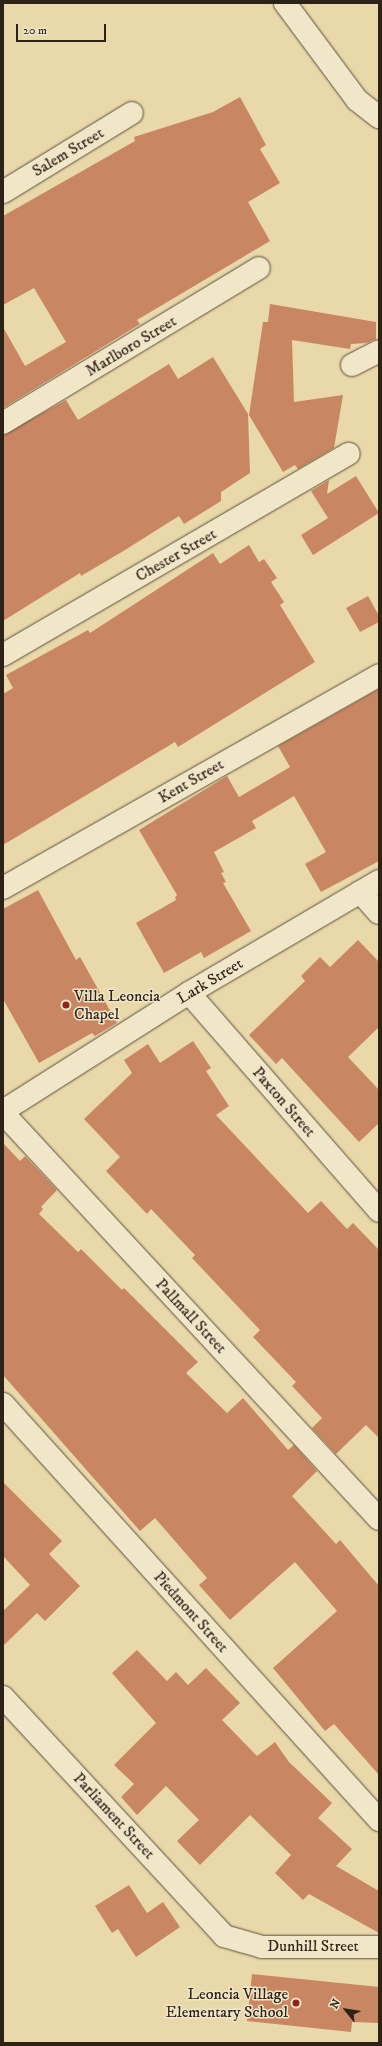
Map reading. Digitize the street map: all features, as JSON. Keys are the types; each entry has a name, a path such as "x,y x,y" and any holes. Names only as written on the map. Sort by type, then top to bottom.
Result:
{"street":[{"path":"285,3 357,100 379,118"},
{"name":"Salem Street","path":"3,192 132,113"},
{"name":"Marlboro Street","path":"3,423 259,268"},
{"path":"352,365 379,351"},
{"name":"Chester Street","path":"3,655 349,454"},
{"name":"Kent Street","path":"3,888 379,675"},
{"name":"Lark Street","path":"3,1112 189,993 379,881"},
{"path":"360,892 379,913"},
{"name":"Paxton Street","path":"189,993 379,1211"},
{"name":"Pallmall Street","path":"3,1112 379,1519"},
{"name":"Piedmont Street","path":"3,1404 379,1820"},
{"name":"Parliament Street","path":"3,1697 224,1936"},
{"name":"Dunhill Street","path":"224,1936 262,1947 379,1947"}],"building":[{"path":"240,97 266,145 260,149 280,183 248,202 270,241 137,320 140,324 3,408 3,327 25,366 66,342 34,288 3,305 3,216 135,141 134,137 213,112"},
{"path":"270,304 376,322 376,339 366,343 351,344 350,349 292,340 294,402 343,395 334,448 298,469 295,465 283,472 249,415 263,322 268,322"},
{"path":"213,357 248,414 250,473 221,492 221,501 184,524 179,516 81,576 80,573 3,621 3,435 66,400 78,420 169,364 178,379"},
{"path":"356,476 379,513 313,555 301,535 328,518 311,491 329,480 327,494"},
{"path":"249,545 259,562 264,559 277,578 271,582 284,602 280,605 315,662 178,747 175,742 3,845 3,694 13,688 6,675 88,630 90,633 213,553 220,564"},
{"path":"368,596 379,616 379,622 360,632 346,608"},
{"path":"379,689 379,861 321,892 305,864 326,852 294,796 252,821 256,828 214,852 224,872 221,873 226,882 223,883 251,931 204,958 201,952 164,973 136,923 176,900 175,897 177,895 139,830 227,776 239,797 290,767 278,746"},
{"path":"38,890 76,960 80,957 117,1023 95,1036 92,1033 39,1063 3,999 3,909"},
{"path":"358,940 379,962 379,1027 348,1057 379,1090 379,1123 359,1142 282,1058 276,1064 249,1035 305,981 301,976 320,957 330,967"},
{"path":"193,1041 211,1068 206,1071 229,1106 216,1115 308,1213 321,1201 347,1229 353,1223 379,1250 379,1438 366,1425 336,1454 312,1428 322,1418 292,1386 296,1382 253,1337 260,1330 192,1258 195,1255 151,1209 147,1214 106,1171 120,1157 84,1119 132,1073 124,1060 148,1044 160,1063"},
{"path":"3,1143 20,1161 25,1156 57,1190 41,1207 43,1209 39,1214 78,1252 81,1249 122,1290 124,1288 198,1362 186,1373 227,1413 243,1398 288,1450 294,1445 317,1471 292,1496 336,1544 340,1540 379,1586 379,1775 334,1724 325,1731 273,1668 337,1611 295,1562 230,1620 199,1585 207,1578 155,1518 140,1531 3,1375"},
{"path":"3,1482 62,1541 49,1554 80,1586 45,1621 37,1613 3,1646 3,1611 30,1585 3,1556"},
{"path":"137,1650 167,1681 176,1672 188,1685 206,1668 240,1703 222,1720 257,1756 275,1742 289,1762 332,1803 318,1818 352,1849 336,1866 379,1891 379,1933 309,1894 303,1900 275,1873 291,1855 250,1815 200,1865 177,1841 199,1820 166,1786 137,1815 121,1797 134,1784 114,1765 156,1723 112,1673"},
{"path":"129,1885 147,1913 163,1902 180,1927 136,1957 118,1929 112,1933 95,1906"},
{"path":"252,1974 379,1987 379,2023 352,2022 351,2032 247,2021"}],"place":[{"name":"Villa Leoncia Chapel","path":"66,1005"},
{"name":"Leoncia Village Elementary School","path":"296,2003"}]}
